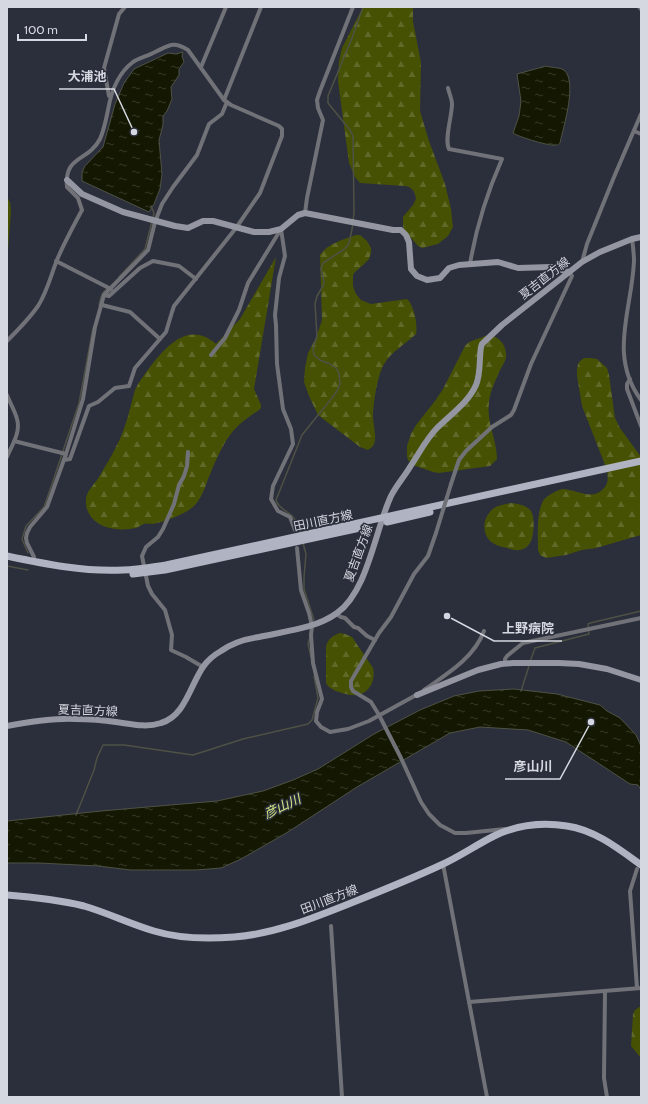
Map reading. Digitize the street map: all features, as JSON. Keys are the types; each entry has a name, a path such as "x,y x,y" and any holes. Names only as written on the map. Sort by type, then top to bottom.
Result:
{"main road":[{"path":"67,180 82,194 123,212 155,222 188,228 203,221 212,221 254,232 269,232 281,229 298,215 305,213 393,230 401,230 410,242 411,269 417,276 427,280 440,278 449,268 459,265 498,262 518,268 551,267 569,272"},
{"name":"夏吉直方線","path":"7,726 37,721 69,719 101,720 149,726 160,723 172,717 184,705 203,667 221,650 234,643 312,626 323,622 336,614 349,601 357,589 371,557 392,495 424,444 436,429 459,408 470,395 478,378 482,344 502,325 582,262 600,252 632,239 641,237"},
{"name":"田川直方線","path":"7,560 62,571 109,575 165,570 223,559 641,461"},
{"name":"田川直方線","path":"382,521 641,466"},
{"name":"田川直方線","path":"7,556 69,568 145,571"},
{"path":"417,695 478,670 505,664 544,662 579,664 607,669 641,680"},
{"name":"田川直方線","path":"7,895 32,897 85,907 154,931 177,936 207,938 236,937 254,935 286,927 373,894 442,864 495,836 513,829 531,825 552,824 583,829 615,846 639,867"}],"street":[{"path":"110,99 104,68 119,14 125,7"},
{"path":"201,67 226,7"},
{"path":"34,562 34,557 27,543 27,534 30,527 47,507 64,460 64,453 83,400 95,327 104,296 148,250 155,222 162,204 197,155 209,124 222,114 261,7"},
{"path":"305,213 323,120 318,108 317,100 353,7"},
{"path":"7,341 38,306 67,237 82,210 78,198 67,186 67,172 72,164 92,149 99,140 104,129 114,84 125,69 133,62 171,44 180,45 188,50 226,101 231,105 279,126 282,129 282,136 260,193 236,228 174,306 166,332 135,368 129,386 115,388 98,402 89,406 70,459 64,460"},
{"path":"448,88 452,103 447,144 449,149 502,159 484,204 474,241 470,264"},
{"path":"582,262 587,244 641,114"},
{"path":"634,131 641,134"},
{"path":"211,355 225,338 239,310 248,283 281,229"},
{"path":"281,229 285,256 278,278 275,315 277,364 283,409 291,429 293,444 273,486 271,499 278,510 290,517 295,530"},
{"path":"632,239 634,258 633,272 624,328 623,350 628,374 636,393 641,400"},
{"path":"104,296 109,296 140,268 153,261 179,266 196,279"},
{"path":"56,262 110,289"},
{"path":"513,829 455,833 440,825 429,814 421,802 401,758 371,702 353,691 351,687 352,681 379,633 391,617 414,574 428,556 459,460 466,451 492,427 511,415 514,410 531,364 572,276 569,272"},
{"path":"102,305 130,312 160,339"},
{"path":"630,379 627,384 627,389 641,426"},
{"path":"7,395 17,419 17,433 7,457"},
{"path":"14,442 64,453"},
{"path":"188,452 187,466 184,476 179,485 174,504 163,529 158,537 146,547 142,556 148,586 152,594 165,610 172,635 171,650 203,667"},
{"path":"297,548 301,590 309,612 312,626 311,635 313,663 322,699 317,712 316,721 321,727 330,732 348,729 369,721 417,695 445,676 464,660 478,645 484,631"},
{"path":"336,614 345,618 354,627 358,628 367,636 375,640"},
{"path":"505,664 505,659 507,656 523,643 641,618"},
{"path":"442,864 487,1097"},
{"path":"469,1002 639,988 630,891 639,867"},
{"path":"331,926 342,1097"},
{"path":"605,991 604,1078 607,1097"}],"green space":[{"path":"363,7 413,7 413,21 421,63 420,111 429,141 445,184 451,209 453,227 448,236 438,244 422,248 418,246 403,227 403,217 416,199 414,192 410,187 360,183 355,177 349,163 338,81 339,61 342,48"},
{"path":"7,197 10,202 11,211 7,263"},
{"path":"356,235 360,235 367,241 371,248 371,253 369,259 353,275 353,286 356,294 361,300 371,304 407,299 412,306 415,315 416,326 416,334 389,357 382,369 377,386 373,416 375,441 373,446 368,450 360,447 318,415 304,382 308,353 316,338 322,320 320,255 331,245"},
{"path":"276,257 254,389 261,408 240,424 229,436 217,457 201,497 190,509 169,520 153,524 145,524 132,529 113,529 98,523 91,517 87,509 86,497 111,457 123,432 138,384 161,353 181,338 192,335 204,336 216,344 240,319"},
{"path":"488,335 495,337 500,341 504,346 506,353 505,360 493,386 488,409 497,452 497,459 490,466 439,473 413,465 408,460 407,446 416,425 443,389 465,346 469,342"},
{"path":"584,358 597,359 607,368 615,418 620,428 641,457 641,535 596,548 546,558 540,555 538,550 538,519 543,501 549,495 561,489 584,494 598,493 606,486 608,481 607,470 582,406 577,370 578,364"},
{"path":"511,503 520,504 527,507 531,511 533,517 534,522 531,541 529,545 521,550 514,550 496,545 487,537 484,529 487,515 490,511 498,506"},
{"path":"340,633 352,637 373,668 373,681 369,688 362,694 344,694 331,688 326,683 326,646 331,638"},
{"path":"641,1006 641,1058 631,1046 633,1014 635,1010"}],"water":[{"path":"183,52 182,56 184,62 179,69 179,75 171,87 172,99 163,116 163,125 159,140 162,174 160,189 149,212 82,181 82,172 85,166 103,147 115,104 124,83 134,69 168,53 176,54"},
{"path":"546,66 564,70 568,76 570,84 570,94 566,116 560,143 557,145 548,145 513,133 519,116 521,101 517,74"},
{"path":"514,689 557,694 600,705 607,711 620,718 636,735 641,746 641,790 638,785 630,784 566,742 528,730 480,727 450,733 357,787 288,832 241,859 221,868 196,870 131,870 98,866 7,863 7,821 217,801 263,791 318,769 374,734 420,710 454,696 479,691"}],"waterway":[{"path":"353,220 353,136 350,130 328,103 328,96 363,7"},
{"path":"151,206 154,213 153,218"},
{"path":"119,277 145,249 152,221"},
{"path":"301,534 295,520 290,514 280,507 276,500 302,435 332,398 340,384 339,373 336,368 320,360 314,355 313,349 317,336 315,304 324,282 321,269 323,263 343,250 349,244 353,224"},
{"path":"99,305 103,293 108,288"},
{"path":"28,553 22,539 26,526 44,507 52,484 79,403 93,328"},
{"path":"303,543 306,554 304,589 314,620"},
{"path":"7,566 28,570"},
{"path":"530,662 535,648 589,634 588,624 590,623 641,611"},
{"path":"310,637 308,644 311,657"},
{"path":"521,691 529,666"},
{"path":"76,815 103,745 124,745 193,755 243,739 308,724 312,720 318,698 314,676"}],"place":[{"name":"大浦池","path":"134,132"},
{"name":"上野病院","path":"447,616"},
{"name":"彦山川","path":"591,722"}]}
